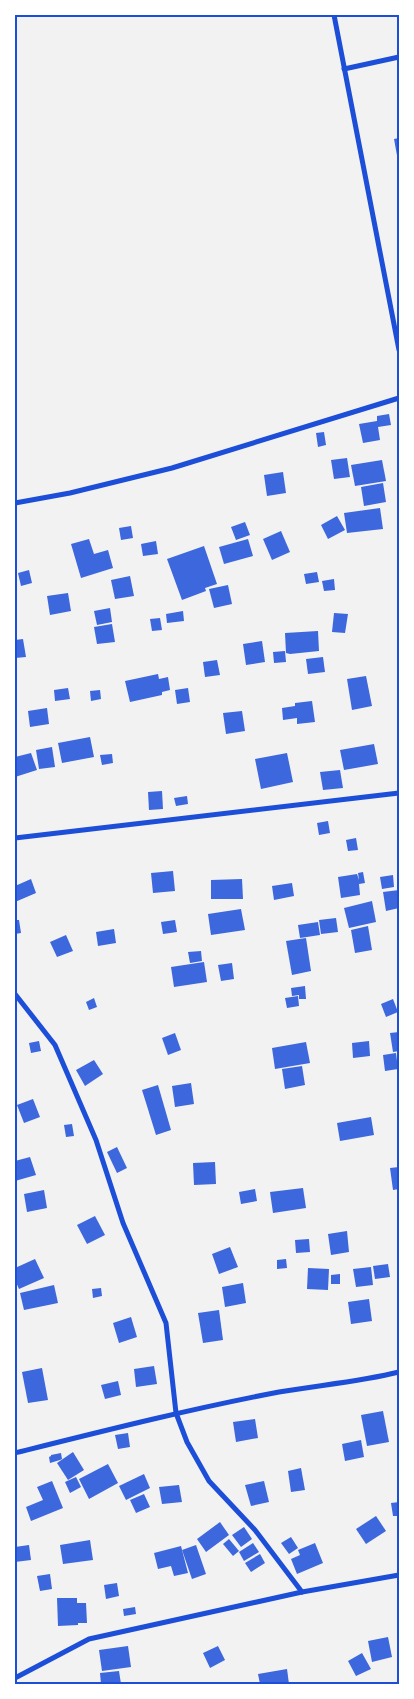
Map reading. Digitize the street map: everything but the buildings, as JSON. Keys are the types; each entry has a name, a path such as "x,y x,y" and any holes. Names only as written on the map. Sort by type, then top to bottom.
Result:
{"street":[{"path":"334,15 399,350"},
{"path":"344,69 399,57"},
{"path":"15,503 70,493 172,468 399,398"},
{"path":"15,838 399,793"},
{"path":"15,994 55,1045 96,1140 124,1223 166,1323 176,1413 187,1442 209,1481 255,1530 302,1592"},
{"path":"15,1453 176,1413 280,1392 373,1379 399,1372"},
{"path":"15,1678 89,1639 302,1592 399,1575"}]}
